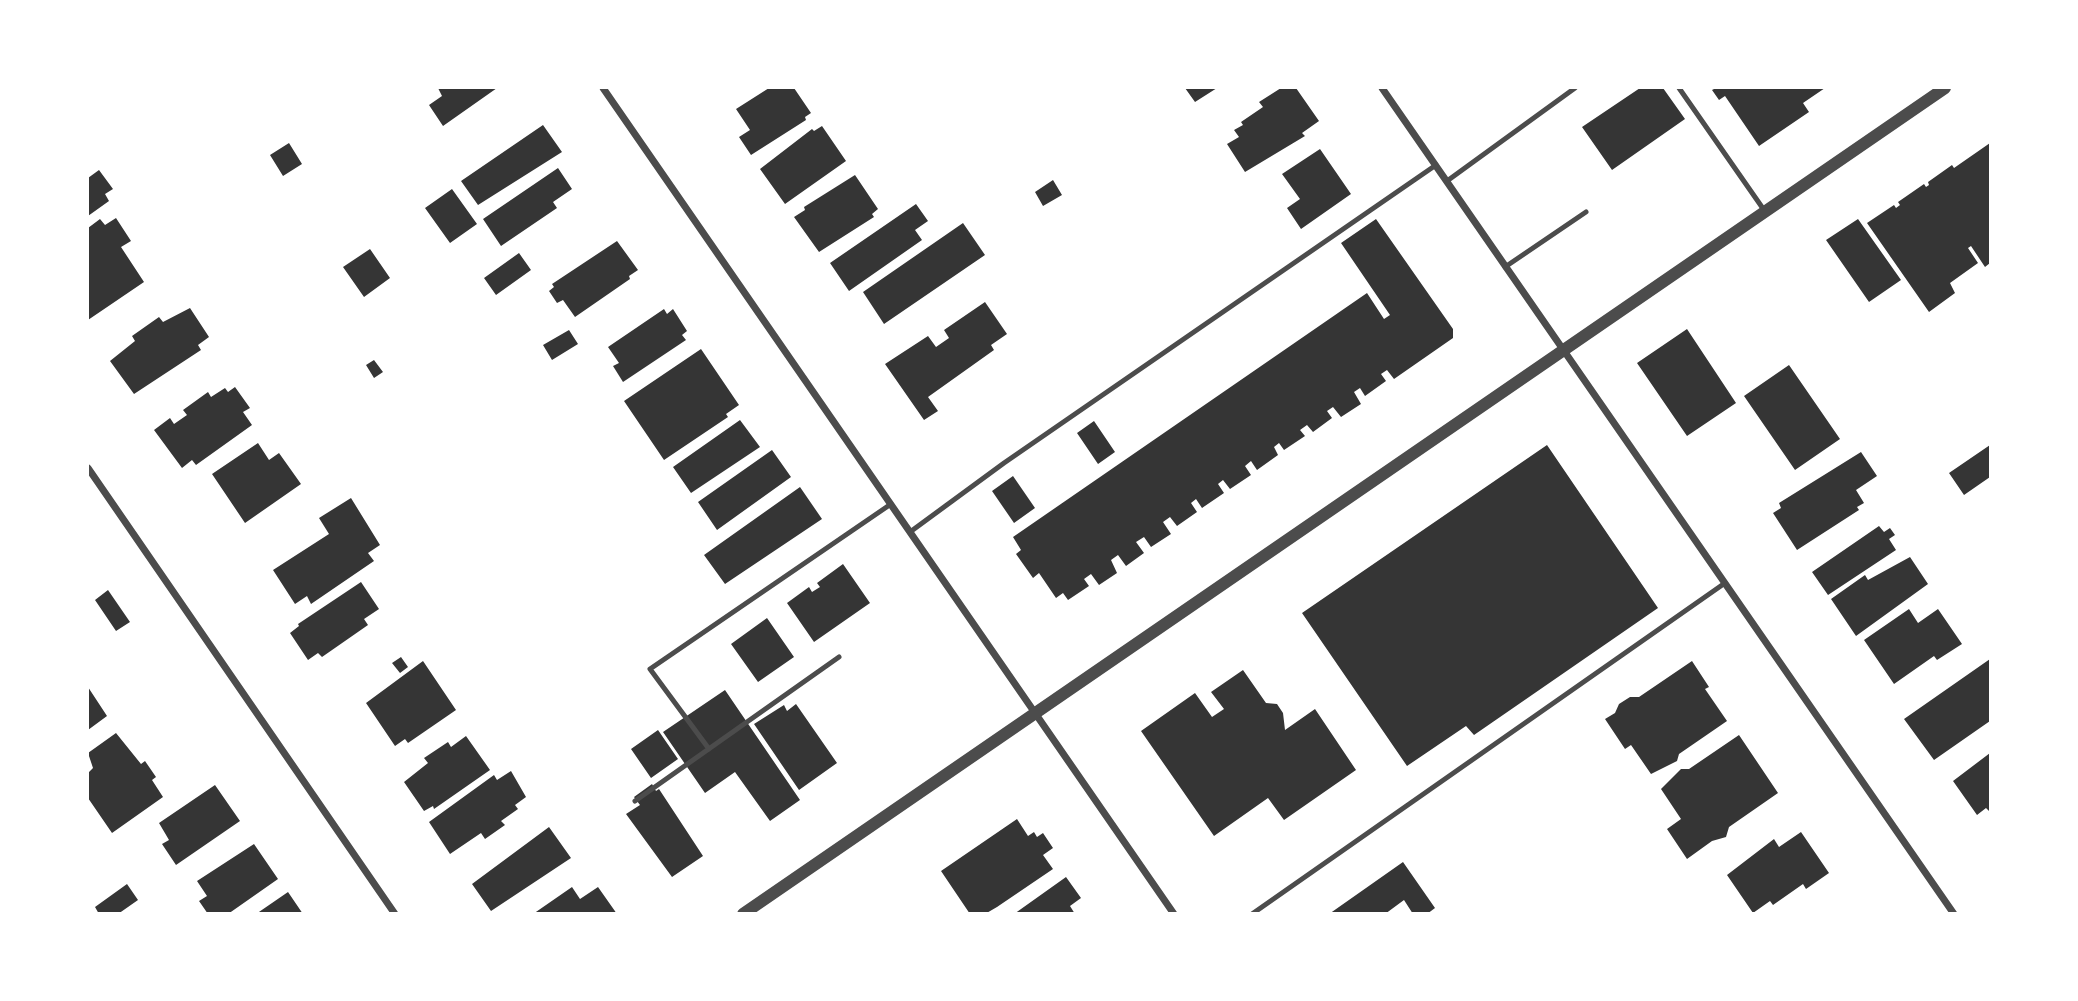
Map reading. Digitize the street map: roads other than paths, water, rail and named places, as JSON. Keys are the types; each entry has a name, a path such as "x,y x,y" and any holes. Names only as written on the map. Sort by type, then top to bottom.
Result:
{"street":[{"path":"603,88 1174,914"},
{"path":"1382,88 1954,914"},
{"path":"743,914 1561,349 1945,88"},
{"path":"88,468 395,914"}],"lane":[{"path":"1447,181 1575,88"},
{"path":"1679,88 1764,210"},
{"path":"910,532 1004,463 1436,165"},
{"path":"1505,267 1586,212"},
{"path":"709,748 650,669 891,504"},
{"path":"1252,914 1725,583"},
{"path":"635,801 839,657"}]}
